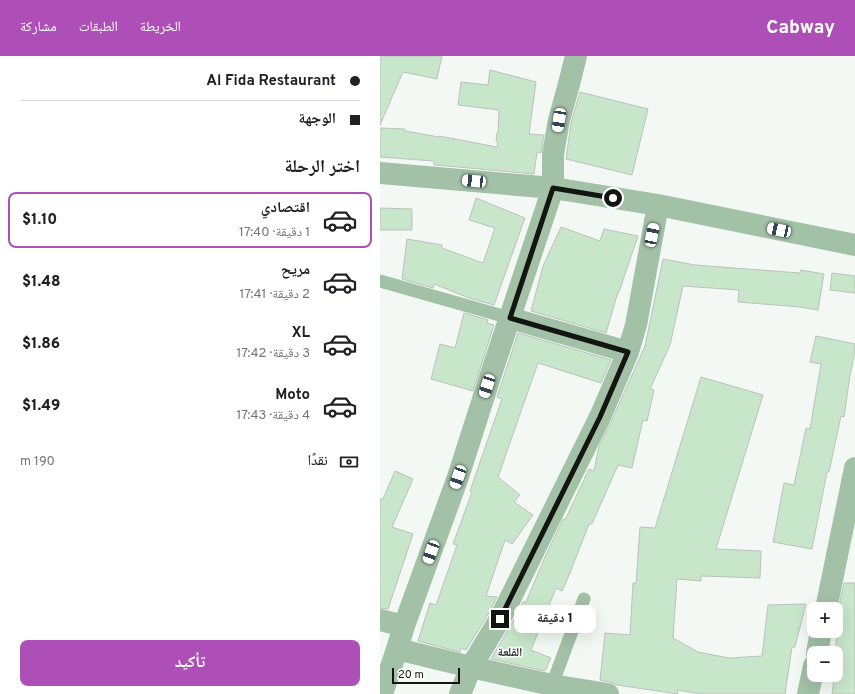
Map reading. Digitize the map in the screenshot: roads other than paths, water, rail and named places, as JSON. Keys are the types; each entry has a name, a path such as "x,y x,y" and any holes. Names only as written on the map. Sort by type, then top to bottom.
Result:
{"street":[{"path":"382,694 404,626 458,477 553,188 554,147 559,120 576,56"},
{"path":"380,173 553,188 658,205 855,245"},
{"path":"460,694 471,667 500,619 600,417 628,352 636,325 658,205"},
{"path":"510,318 628,352"},
{"path":"827,602 855,468"},
{"path":"380,620 404,626"},
{"path":"397,649 552,685 608,694"},
{"path":"808,694 811,682"}],"lane":[{"path":"380,281 510,318"},
{"path":"552,685 584,599"}],"district":[{"name":"القلعة","path":"510,653"}]}
